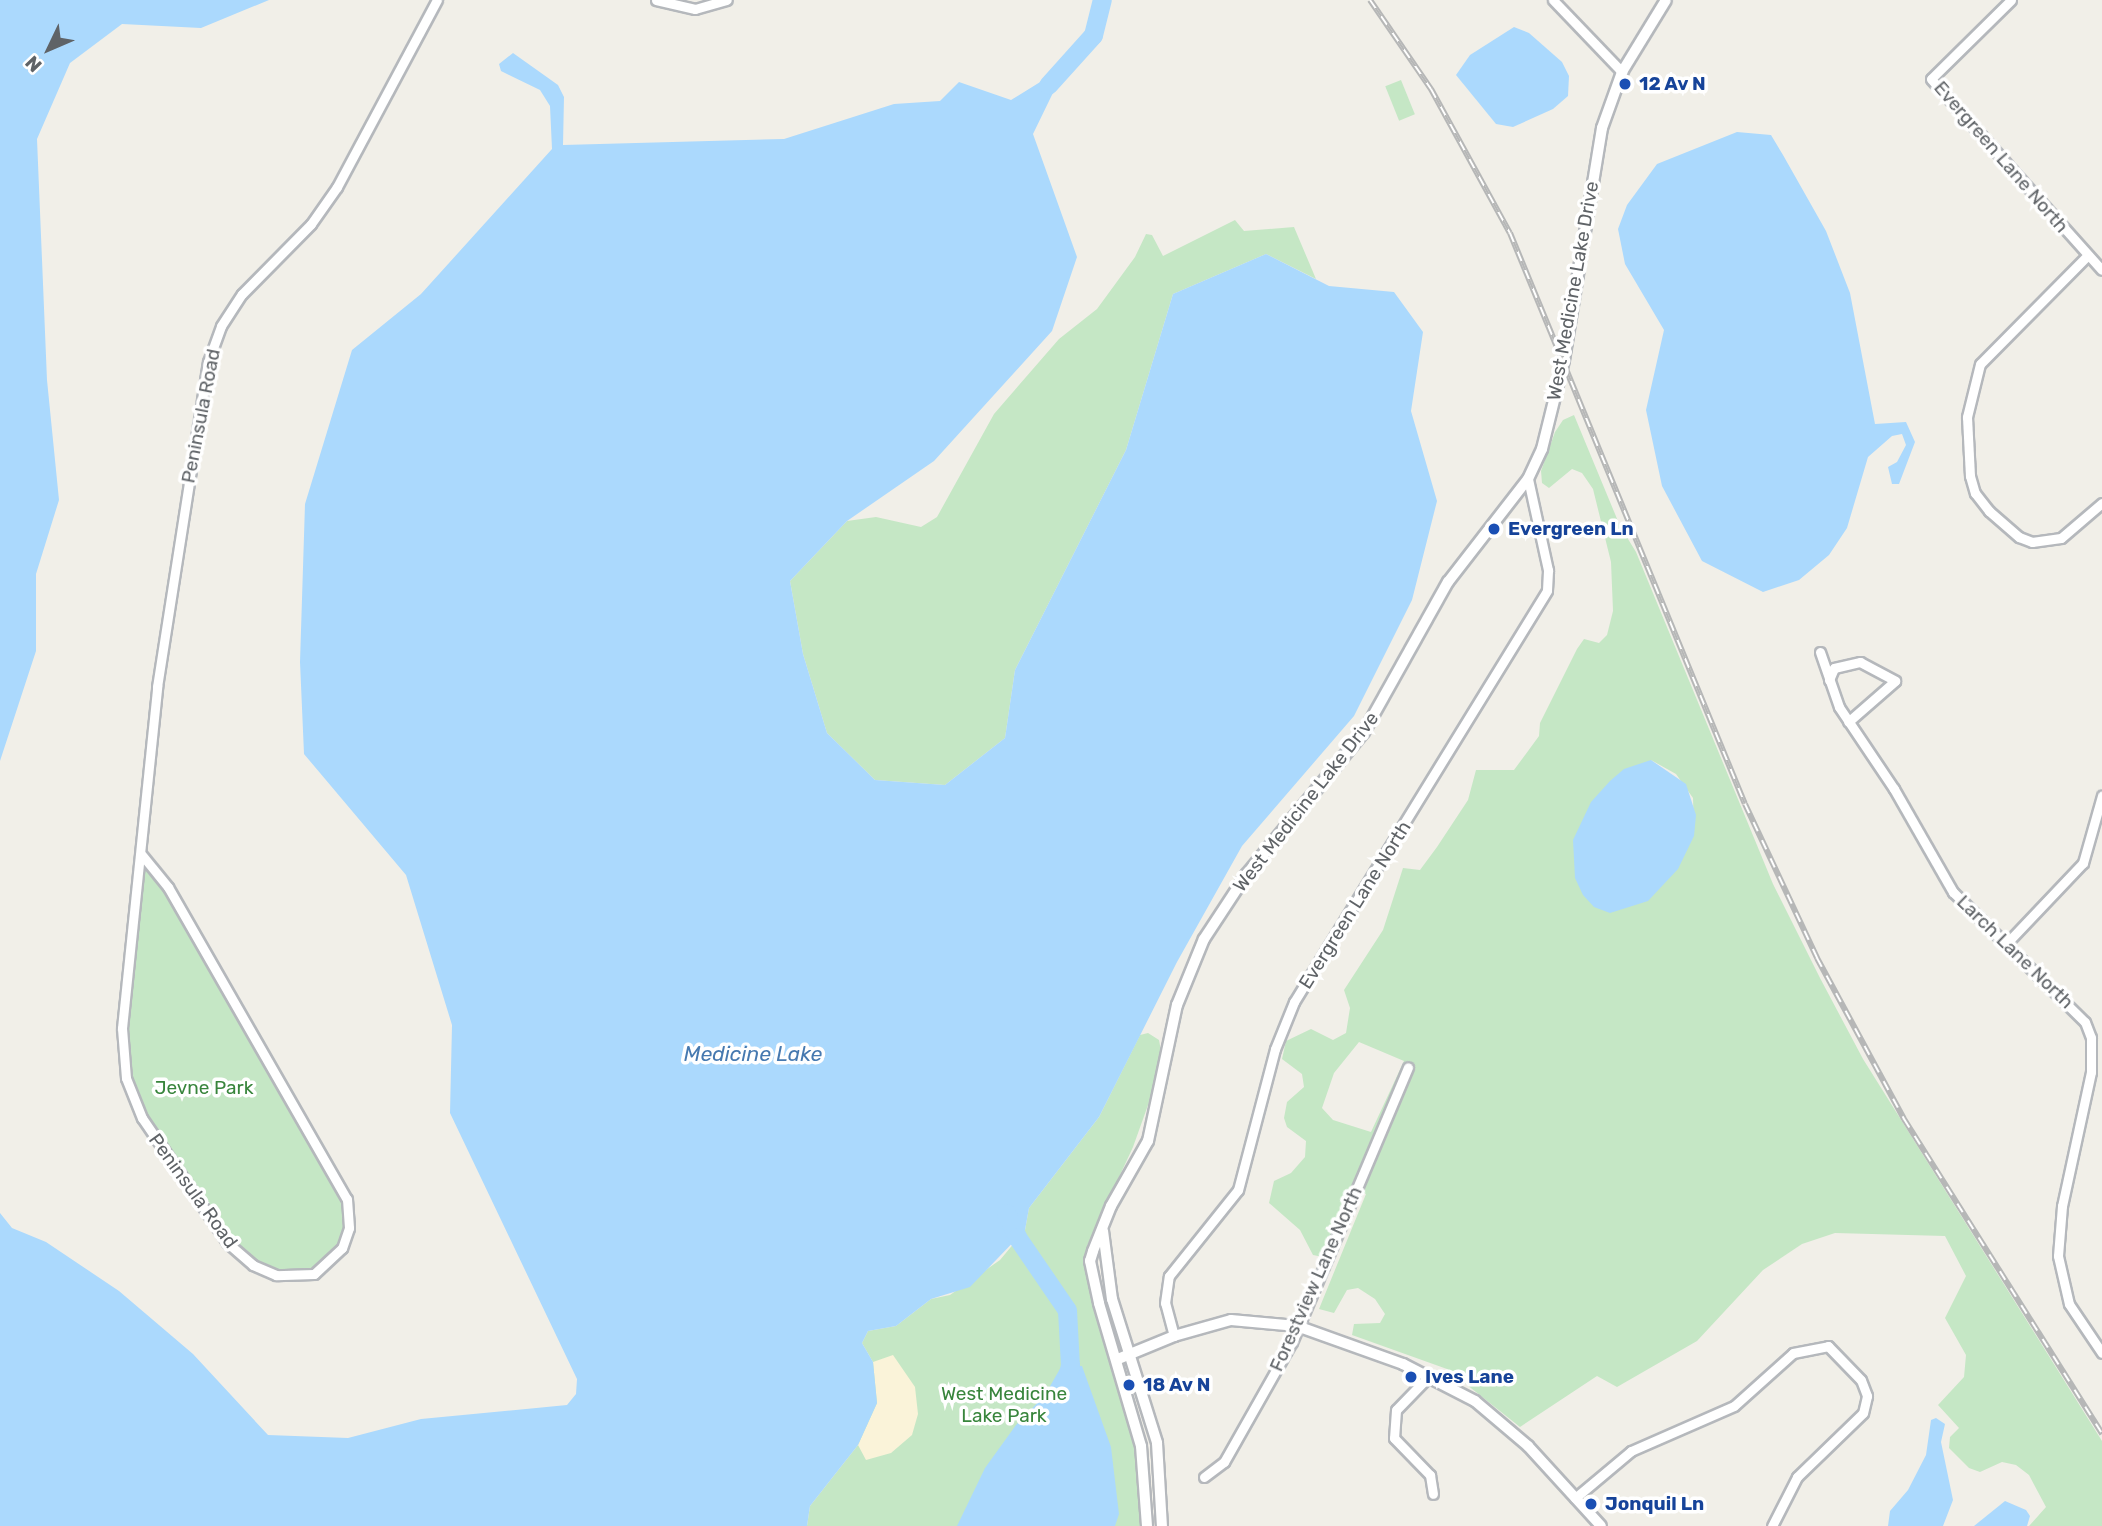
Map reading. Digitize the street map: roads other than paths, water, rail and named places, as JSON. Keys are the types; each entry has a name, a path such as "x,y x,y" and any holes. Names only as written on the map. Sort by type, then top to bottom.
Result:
{"street":[{"name":"Peninsula Road","path":"142,855 168,887 347,1199 346,1238 332,1262 314,1274 276,1275 239,1255 162,1153 132,1098 122,1056 122,1034 169,602 205,376 215,341 242,294 322,211 405,66 437,0"},
{"path":"656,0 695,9 727,0"},
{"path":"1553,0 1622,72"},
{"name":"West Medicine Lake Drive","path":"1147,1526 1141,1446 1090,1261 1102,1224 1148,1141 1177,1004 1204,939 1246,875 1364,732 1448,582 1528,479 1551,420 1602,128 1622,72 1666,0"},
{"name":"Evergreen Lane North","path":"2011,0 1931,79 2088,255"},
{"path":"2102,270 2088,255 1980,364 1968,417 1970,476 1975,493 1989,511 2019,537 2032,542 2061,538 2102,503"},
{"name":"Evergreen Lane North","path":"1174,1336 1166,1303 1169,1276 1238,1190 1275,1049 1294,1002 1546,590 1548,570 1528,479"},
{"name":"Larch Lane North","path":"1820,652 1828,682 1848,722 1894,789 1953,892 2076,1011 2091,1038 2091,1072 2062,1206 2058,1256 2069,1304 2102,1353"},
{"path":"1828,682 1834,668 1860,662 1895,681 1848,722"},
{"path":"2006,944 2083,863 2102,796"},
{"name":"Forestview Lane North","path":"1204,1477 1224,1462 1297,1326 1408,1068"},
{"path":"1102,1224 1108,1285 1132,1353 1157,1443 1162,1526"},
{"path":"1118,1359 1174,1336 1231,1320 1297,1326 1447,1383 1503,1423 1601,1526"},
{"path":"1575,1498 1631,1451 1734,1406 1793,1353 1828,1346 1854,1369 1867,1396 1863,1413 1797,1477 1772,1526"},
{"path":"1429,1376 1396,1410 1394,1438 1430,1475 1433,1494"}],"water":[{"path":"0,0 269,0 201,28 122,24 70,63 37,139 47,380 59,500 36,574 36,651 0,761"},
{"path":"1514,27 1529,33 1562,62 1569,76 1568,96 1553,109 1513,127 1496,124 1456,75 1470,55"},
{"name":"Medicine Lake","path":"513,53 558,85 564,97 563,145 784,139 894,104 940,101 959,82 1011,100 1066,66 1033,134 1077,257 1052,331 934,461 847,521 790,581 803,654 827,733 875,780 945,785 1005,738 1015,670 1126,450 1173,294 1266,254 1329,286 1394,292 1423,332 1411,411 1437,501 1412,600 1354,716 1242,846 1177,962 1099,1117 1029,1208 1025,1230 970,1287 931,1299 896,1326 868,1331 862,1343 873,1362 877,1403 858,1445 810,1506 807,1526 0,1526 0,1213 12,1228 46,1242 119,1291 193,1354 268,1435 348,1438 421,1419 567,1405 576,1394 577,1379 450,1113 452,1025 406,875 304,754 300,662 305,504 352,350 421,294 552,149 550,106 540,90 501,71 499,64"},
{"path":"1737,132 1771,135 1783,155 1826,231 1850,293 1875,424 1906,422 1915,442 1899,484 1892,484 1888,467 1897,462 1906,445 1902,434 1892,436 1868,457 1847,528 1829,555 1799,580 1763,592 1702,561 1662,486 1646,410 1664,330 1625,264 1618,229 1627,205 1657,164"},
{"path":"1651,760 1686,784 1696,815 1694,836 1678,869 1648,901 1610,913 1594,907 1583,895 1575,878 1573,840 1591,802 1610,781 1624,769"},
{"path":"1082,1366 1111,1447 1119,1514 1115,1526 957,1526 985,1468 1016,1425 1045,1395 1061,1367"},
{"path":"1936,1418 1945,1424 1941,1442 1953,1500 1943,1526 1888,1526 1890,1511 1908,1490 1926,1455 1931,1420"},
{"path":"2005,1501 2026,1510 2030,1516 2027,1526 1974,1526"}],"waterway":[{"path":"1048,85 1093,35 1102,0"},
{"path":"1006,1213 1017,1237 1067,1310 1070,1365 1064,1392"}],"railway":[{"path":"1370,0 1431,89 1510,233 1745,804 1817,958 1904,1119 2102,1434"}],"place":[{"name":"12 Av N","path":"1625,84"},
{"name":"Evergreen Ln","path":"1494,529"},
{"name":"Ives Lane","path":"1411,1377"},
{"name":"18 Av N","path":"1129,1385"},
{"name":"Jonquil Ln","path":"1591,1504"}],"park label":[{"name":"Jevne Park","path":"204,1088"},
{"name":"West Medicine Lake Park","path":"1004,1405"}]}
